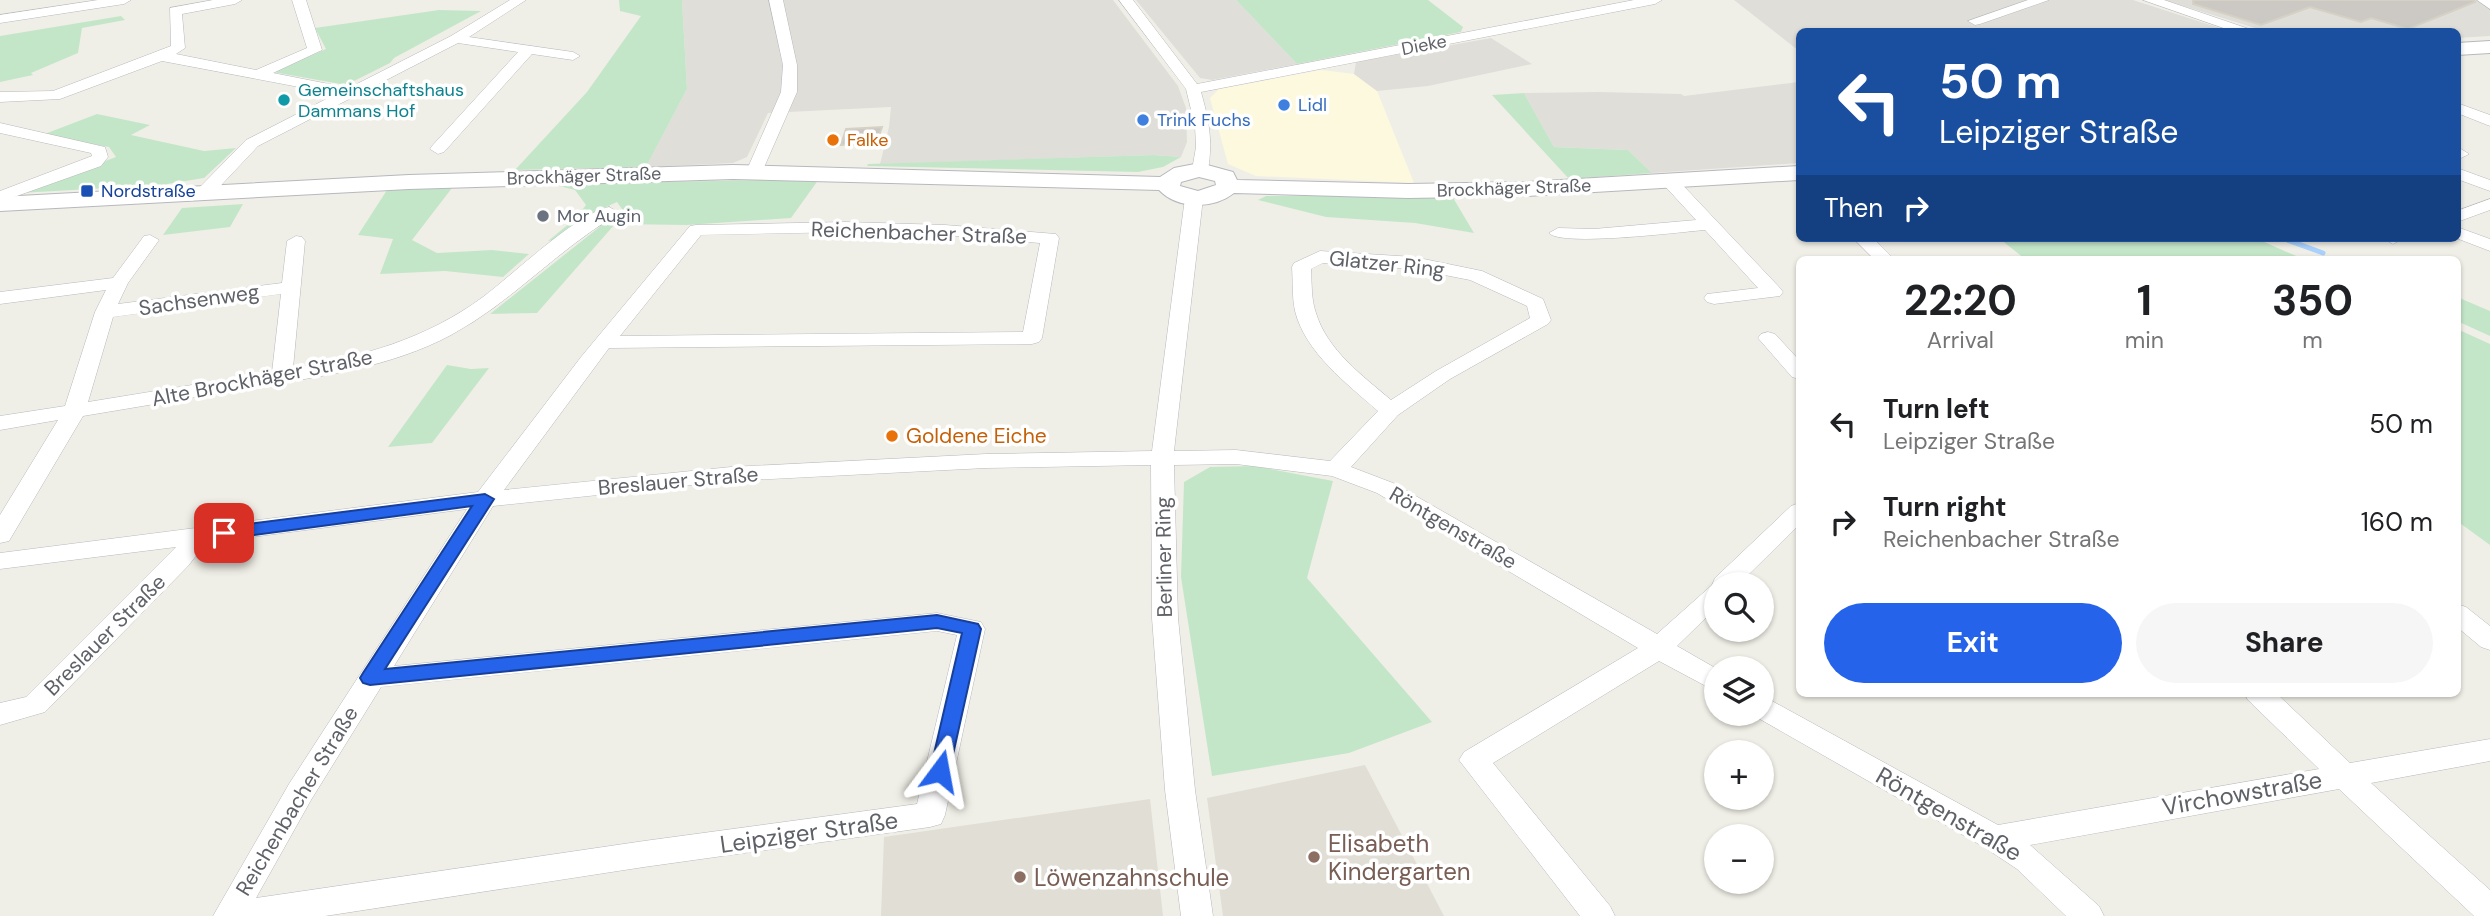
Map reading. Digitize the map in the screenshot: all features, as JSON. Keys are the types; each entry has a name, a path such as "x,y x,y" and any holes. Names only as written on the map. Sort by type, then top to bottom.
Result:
{"street":[{"path":"0,19 124,0"},
{"path":"0,97 55,96 161,56 178,48 175,10 235,0"},
{"path":"258,74 315,50 299,0"},
{"path":"204,193 252,142 456,39 519,0"},
{"path":"754,172 789,92 790,65 776,0"},
{"path":"1126,0 1193,89 1203,126 1204,146 1200,170"},
{"name":"Dieke","path":"1193,89 1655,0"},
{"path":"1975,21 2042,0"},
{"path":"2150,0 2238,28"},
{"path":"2484,0 2490,5"},
{"path":"456,39 573,56"},
{"path":"2461,49 2490,47"},
{"path":"438,149 528,50"},
{"path":"161,56 349,92"},
{"path":"2461,110 2490,121"},
{"path":"0,128 99,150 100,157 95,162 0,197"},
{"path":"1200,170 1219,174 1228,182 1228,186 1219,194 1194,198 1172,191 1168,184 1175,176 1200,170"},
{"name":"Brockhäger Straße","path":"0,204 422,181 754,172 1168,184"},
{"path":"2461,175 2490,186"},
{"name":"Brockhäger Straße","path":"1228,186 1408,191 1671,183 1796,176"},
{"path":"1671,183 1773,292 1714,298"},
{"name":"Berliner Ring","path":"1194,198 1162,458 1165,618 1180,790 1197,916"},
{"path":"2461,215 2490,204"},
{"name":"Alte Brockhäger Straße","path":"0,423 282,377 377,358 442,331 472,314 576,232 609,212"},
{"path":"1558,233 1594,234 1709,224"},
{"name":"Reichenbacher Straße","path":"231,916 300,792 485,499 604,342 696,230 871,228 945,230 1050,238 1032,338 604,342"},
{"path":"2461,234 2490,246"},
{"name":"Sachsenweg","path":"0,535 74,412 105,312 119,283 150,240"},
{"path":"282,377 296,241"},
{"path":"1866,242 1882,256"},
{"name":"Glatzer Ring","path":"1336,470 1390,410 1443,375 1541,320 1536,303 1475,275 1414,263 1320,257 1301,267 1305,313 1327,351 1390,410"},
{"path":"0,298 119,283"},
{"name":"Sachsenweg","path":"105,312 292,287"},
{"path":"1768,338 1796,370"},
{"name":"Röntgenstraße","path":"1162,458 1236,457 1336,470 1385,488 1704,675"},
{"name":"Breslauer Straße","path":"0,561 485,499 731,474 986,461 1162,458"},
{"path":"1736,572 1796,514"},
{"name":"Breslauer Straße","path":"0,714 35,705 180,560 198,537"},
{"path":"1599,916 1474,760 1658,649 1704,605"},
{"path":"2461,616 2490,640"},
{"name":"Leipziger Straße","path":"231,916 644,854 930,815 972,629 937,622 370,678"},
{"path":"2262,697 2490,911"},
{"name":"Röntgenstraße","path":"1774,715 1995,838 2028,860 2088,916"},
{"name":"Virchowstraße","path":"1995,838 2490,750"}],"shaded area":[{"path":"682,0 1113,0 1178,86 1186,108 1187,142 1181,157 1154,155 880,164 891,107 768,113 747,157 733,163 646,167 687,89"},
{"path":"1136,0 1236,0 1297,64 1212,80 1200,78"},
{"path":"1734,0 2133,0 2220,28 1796,28 1796,49"},
{"path":"2164,0 2490,0 2490,36 2461,38 2461,28 2255,28"},
{"path":"1491,38 1532,64 1428,86 1377,91 1354,74 1356,62"},
{"path":"1321,70 1354,74 1377,91 1414,183 1256,176 1228,164 1210,98 1219,89"},
{"path":"1796,82 1796,163 1652,173 1628,150 1554,147 1524,93 1600,92 1684,96"},
{"name":"Elisabeth Kindergarten","path":"1365,765 1444,916 1223,916 1207,798"},
{"name":"Löwenzahnschule","path":"1150,799 1163,916 881,916 884,837"}],"green space":[{"path":"619,0 682,0 687,89 646,167 515,170 587,92 641,16 620,11"},
{"path":"1236,0 1428,0 1463,27 1461,32 1297,64"},
{"path":"439,10 481,11 346,85 273,72 326,49 315,28"},
{"path":"121,16 125,20 82,28 78,53 31,73 33,75 0,82 0,36"},
{"path":"1524,93 1554,147 1628,150 1652,173 1569,179 1492,95"},
{"path":"97,114 150,125 131,135 204,151 236,148 204,178 161,185 20,193 116,157 109,147 42,135"},
{"path":"1154,155 1181,157 1163,167 1138,172 867,166 868,164"},
{"path":"819,179 791,218 687,225 615,224 537,313 490,314 622,209 617,202 593,213 555,240 548,241 576,218 586,205 575,190 551,184"},
{"path":"452,188 412,240 437,253 492,250 529,254 503,277 445,271 380,274 393,239 358,235 387,190"},
{"path":"1266,196 1452,196 1474,233 1415,223 1326,217 1258,200"},
{"path":"243,204 230,227 163,235 182,208"},
{"path":"2004,242 2264,242 2296,256 2021,256"},
{"path":"2461,299 2490,311 2490,336 2461,323"},
{"path":"2461,331 2490,344 2490,545 2461,524"},
{"path":"447,365 471,369 489,368 432,443 388,447"},
{"path":"1255,466 1333,481 1307,578 1432,722 1349,753 1212,776 1181,577 1184,482 1210,467"}],"building":[{"path":"2193,0 2475,2 2410,28 2371,18 2361,22 2310,7 2261,25 2193,4"},
{"path":"882,127 876,144 841,145 846,129"}],"waterway":[{"path":"2293,242 2323,253"}],"place":[{"name":"Gemeinschaftshaus Dammans Hof","path":"284,100"},
{"name":"Lidl","path":"1284,105"},
{"name":"Trink Fuchs","path":"1143,120"},
{"name":"Falke","path":"833,140"},
{"name":"Nordstraße","path":"87,191"},
{"name":"Mor Augin","path":"543,216"},
{"name":"Goldene Eiche","path":"892,436"},
{"name":"Elisabeth Kindergarten","path":"1314,857"},
{"name":"Löwenzahnschule","path":"1020,877"}],"route":[{"path":"224,533 485,499 370,678 937,622 972,629 940,771"}]}
